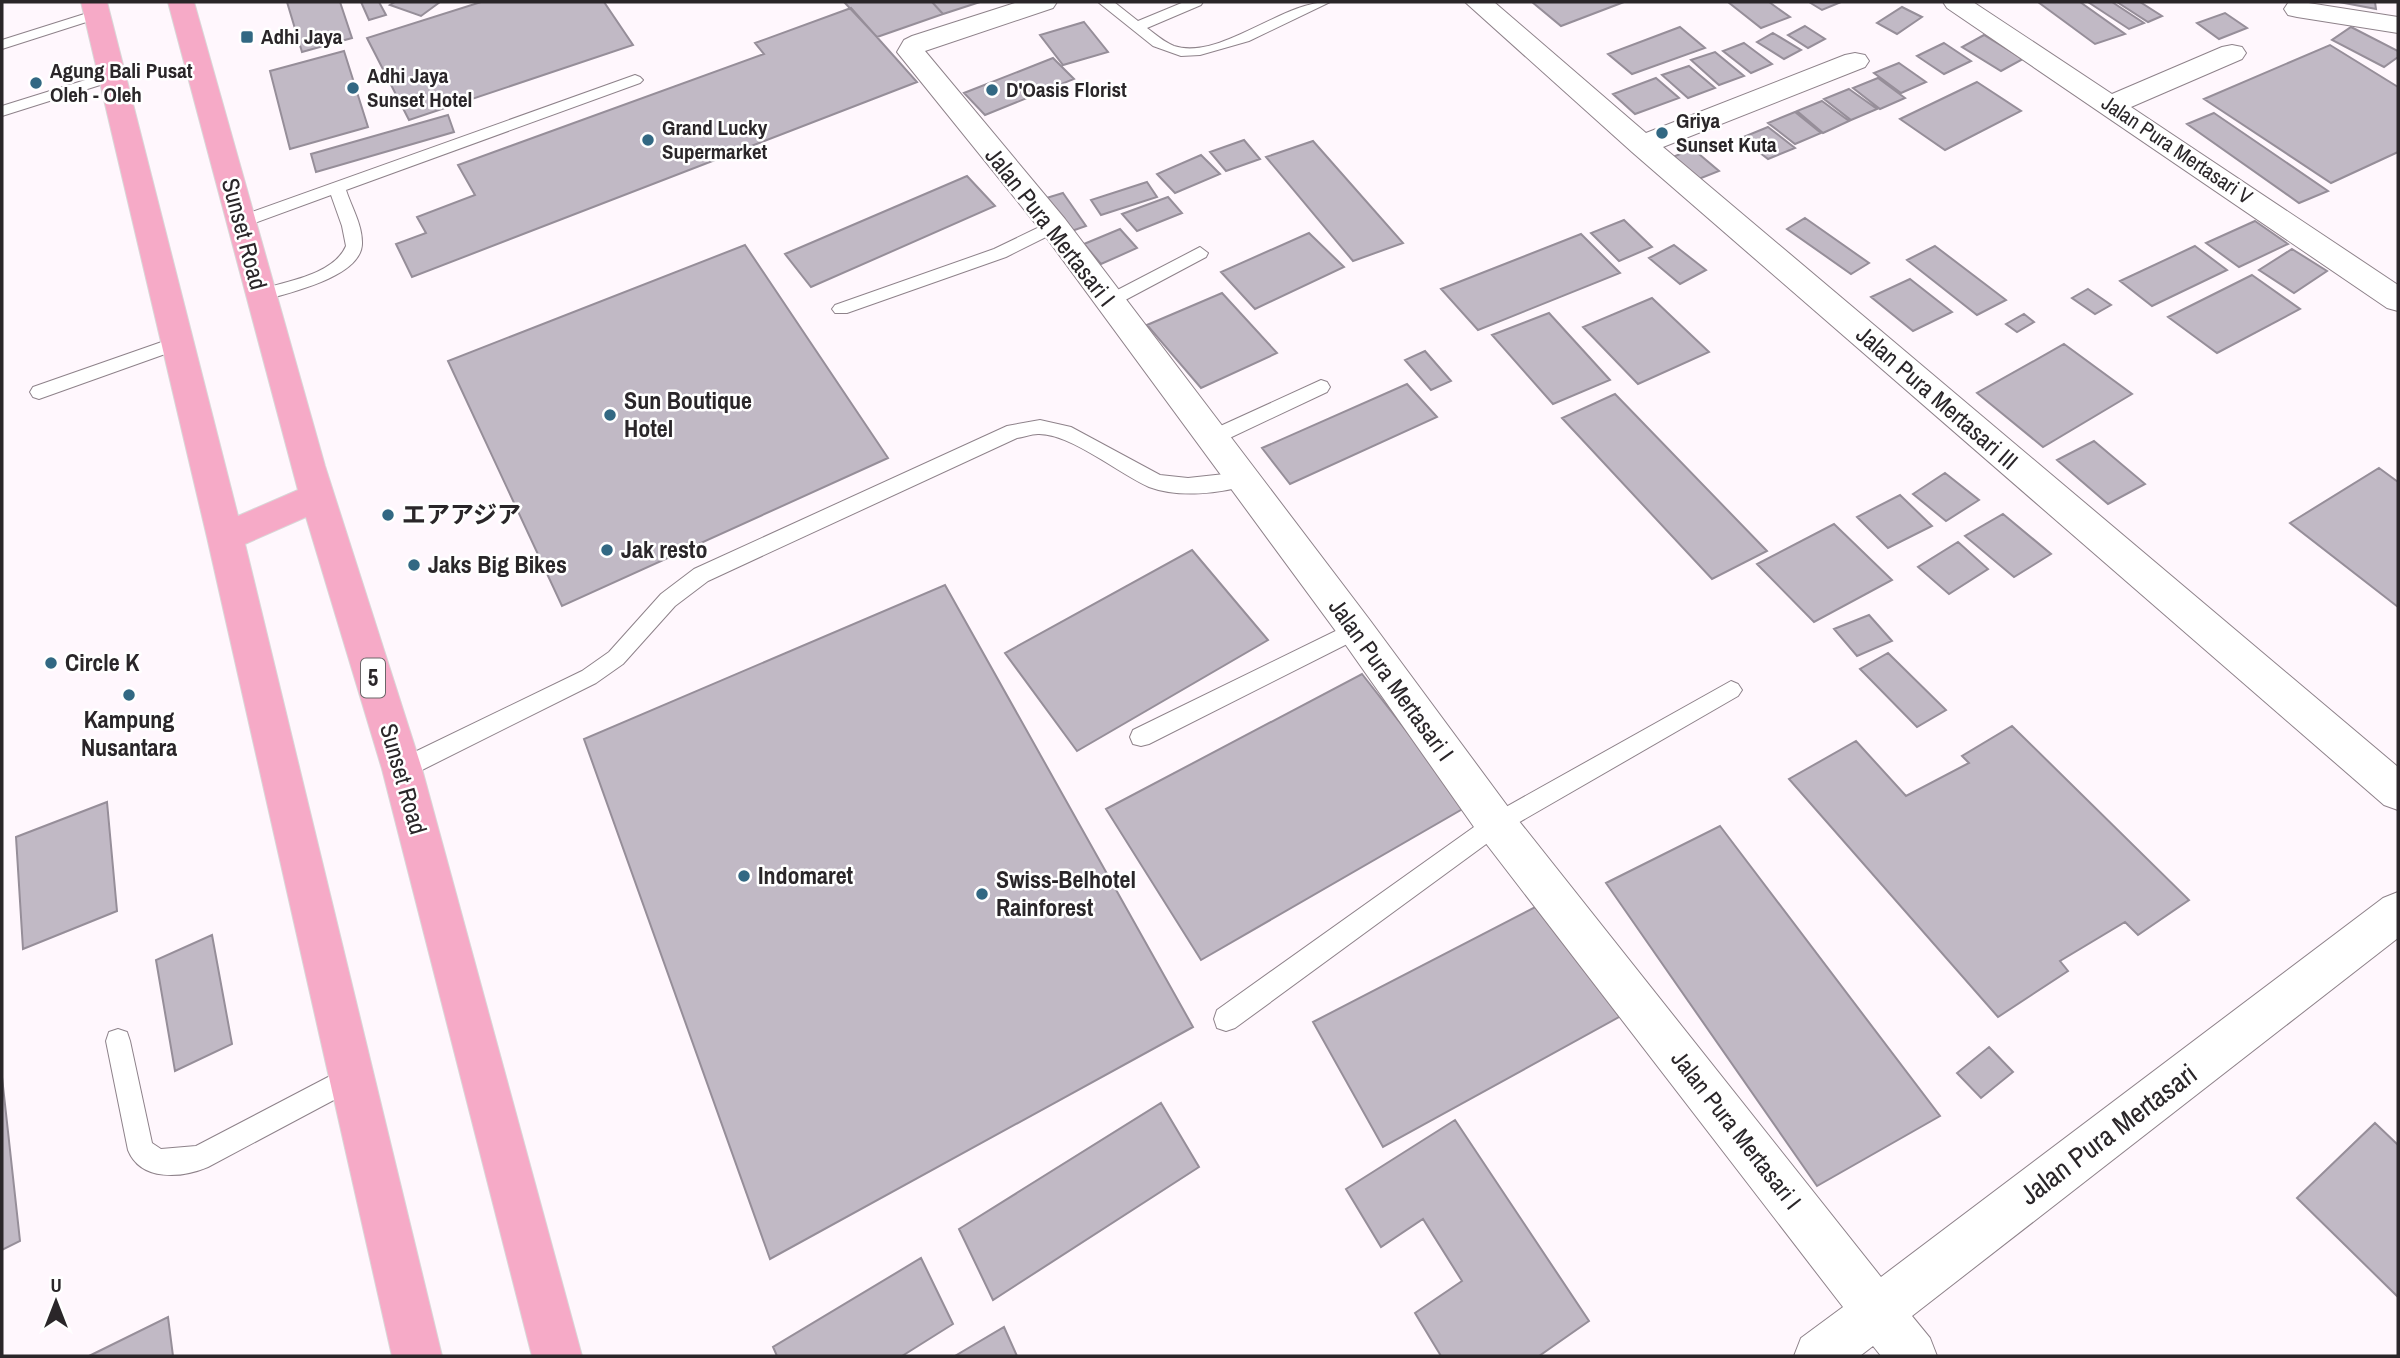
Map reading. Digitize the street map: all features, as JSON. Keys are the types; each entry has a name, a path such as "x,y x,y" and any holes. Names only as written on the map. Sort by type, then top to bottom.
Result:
{"highway":[{"name":"Sunset Road","path":"181,2 317,497 402,769 557,1356"},
{"path":"96,8 225,537 417,1356"},
{"path":"225,537 317,497"}],"street":[{"name":"Jalan Pura Mertasari I","path":"1044,2 914,46 911,52 914,59 1054,226 1108,302 1356,630 1496,824 1912,1356"},
{"name":"Jalan Pura Mertasari III","path":"1478,2 2398,792"},
{"name":"Jalan Pura Mertasari V","path":"1956,2 2398,300"},
{"path":"2297,9 2398,25"},
{"path":"2110,104 2232,53"},
{"path":"1642,145 1855,61"},
{"name":"Jalan Pura Mertasari","path":"1819,1356 2398,912"}],"lane":[{"path":"1105,2 1166,48 1195,53 1220,46 1323,2"},
{"path":"1138,26 1196,2"},
{"path":"2,45 96,8"},
{"path":"2,111 111,77"},
{"path":"241,222 635,80"},
{"path":"261,295 327,273 351,253 355,244 337,189"},
{"path":"841,309 1000,253 1054,226"},
{"path":"1108,302 1200,253"},
{"path":"39,392 176,343"},
{"path":"1212,438 1321,387"},
{"path":"402,769 589,677 616,658 668,600 701,575 1014,431 1040,427 1064,432 1169,486 1194,486 1243,479"},
{"path":"1141,737 1356,630"},
{"path":"1226,1019 1496,824 1731,690"},
{"path":"118,1041 141,1150 152,1161 173,1164 199,1158 353,1076"}],"building":[{"path":"287,2 340,2 352,38 302,52"},
{"path":"361,2 379,2 386,15 369,20"},
{"path":"395,2 440,2 421,16 390,5"},
{"path":"481,2 604,2 633,45 409,120 367,38"},
{"path":"844,2 932,2 943,14 877,37"},
{"path":"932,2 980,2 943,14"},
{"path":"1532,2 1624,2 1561,26"},
{"path":"1728,2 1769,2 1790,17 1761,28"},
{"path":"1809,2 1841,2 1822,10"},
{"path":"2038,2 2080,2 2125,34 2095,44"},
{"path":"2088,2 2112,2 2144,23 2129,29"},
{"path":"2117,2 2140,2 2162,16 2148,22"},
{"path":"2339,2 2375,2 2376,9"},
{"path":"1902,7 1922,17 1897,34 1877,23"},
{"name":"Grand Lucky Supermarket","path":"851,8 917,82 412,277 396,244 426,233 417,217 475,195 458,165 764,54 755,43"},
{"path":"2225,13 2247,28 2219,39 2197,23"},
{"path":"1084,22 1108,52 1063,65 1040,35"},
{"path":"1805,26 1825,39 1808,48 1788,35"},
{"path":"1680,27 1705,48 1632,74 1608,54"},
{"path":"2351,27 2398,51 2398,57 2384,67 2332,40"},
{"path":"1773,33 1801,50 1784,59 1757,42"},
{"path":"1984,35 2023,59 2001,71 1962,47"},
{"path":"1744,43 1772,64 1751,73 1723,51"},
{"path":"1944,43 1971,61 1944,74 1917,56"},
{"path":"2330,45 2398,87 2398,152 2331,183 2204,99"},
{"path":"344,51 368,127 290,149 270,71"},
{"path":"1715,52 1744,76 1719,85 1691,60"},
{"path":"1053,58 1074,79 985,115 964,93"},
{"path":"1899,63 1926,82 1901,93 1874,73"},
{"path":"1689,66 1715,88 1688,98 1662,75"},
{"path":"1656,78 1679,98 1635,114 1613,94"},
{"path":"1878,78 1905,98 1880,109 1853,88"},
{"path":"1977,82 2021,111 1945,150 1900,119"},
{"path":"1849,89 1877,109 1851,120 1824,99"},
{"path":"1822,101 1849,121 1823,133 1797,111"},
{"path":"1795,112 1821,133 1795,144 1768,123"},
{"path":"2214,113 2328,191 2299,203 2187,124"},
{"path":"448,115 454,132 316,172 311,154"},
{"path":"1768,127 1795,148 1768,159 1741,138"},
{"path":"1244,140 1260,159 1226,171 1210,152"},
{"path":"1313,141 1403,243 1353,261 1266,157"},
{"path":"1693,149 1719,171 1691,182 1665,160"},
{"path":"1201,155 1220,174 1175,193 1157,174"},
{"path":"967,176 995,206 811,287 785,254"},
{"path":"1147,182 1157,197 1101,215 1091,200"},
{"path":"1063,193 1086,226 1066,233 1043,199"},
{"path":"1168,197 1182,213 1137,231 1122,214"},
{"path":"1805,218 1869,263 1851,274 1787,229"},
{"path":"1624,220 1652,247 1619,261 1591,233"},
{"path":"2255,221 2288,244 2239,267 2206,243"},
{"path":"1120,229 1137,248 1101,264 1084,244"},
{"path":"1309,233 1344,267 1255,309 1221,272"},
{"path":"1581,234 1620,273 1478,330 1441,289"},
{"path":"745,245 888,458 562,606 448,361"},
{"path":"1674,245 1706,270 1680,284 1649,258"},
{"path":"1935,246 2006,300 1977,315 1907,260"},
{"path":"2195,246 2227,270 2152,306 2120,281"},
{"path":"2292,249 2327,271 2294,293 2259,270"},
{"path":"2252,275 2300,309 2217,353 2168,317"},
{"path":"1910,279 1952,312 1913,331 1871,297"},
{"path":"2088,289 2111,305 2095,314 2072,298"},
{"path":"1222,293 1277,353 1201,388 1147,325"},
{"path":"1652,298 1709,352 1638,384 1583,327"},
{"path":"1549,313 1610,380 1553,404 1492,335"},
{"path":"2024,314 2034,322 2017,332 2006,324"},
{"path":"2064,344 2132,394 2043,447 1977,393"},
{"path":"1425,351 1451,381 1431,390 1405,360"},
{"path":"1407,384 1437,417 1290,484 1262,448"},
{"path":"1615,394 1767,551 1712,579 1562,418"},
{"path":"2094,441 2145,484 2108,504 2057,460"},
{"path":"2379,468 2398,482 2398,607 2290,523"},
{"path":"1945,473 1979,500 1946,521 1913,494"},
{"path":"1900,495 1932,526 1888,548 1857,517"},
{"path":"2003,514 2051,554 2014,577 1965,536"},
{"path":"1834,524 1892,580 1814,622 1757,564"},
{"path":"1958,542 1988,569 1949,594 1918,567"},
{"path":"1192,550 1268,640 1077,751 1005,653"},
{"path":"945,585 1193,1027 770,1259 584,739"},
{"path":"1869,615 1892,641 1857,656 1834,629"},
{"path":"1888,653 1946,710 1917,727 1860,669"},
{"path":"1362,674 1466,807 1201,960 1106,809"},
{"path":"2012,726 2189,900 2138,935 2125,922 2060,961 2068,971 1998,1017 1789,779 1856,741 1906,796 1969,763 1962,756"},
{"path":"107,802 117,911 23,949 16,837"},
{"path":"1720,826 1940,1116 1817,1186 1606,883"},
{"path":"1543,903 1621,1016 1383,1147 1313,1022"},
{"path":"212,935 232,1044 175,1071 156,960"},
{"path":"1989,1047 2013,1072 1981,1098 1957,1073"},
{"path":"2,1077 20,1241 2,1250"},
{"path":"1161,1103 1199,1167 993,1300 959,1229"},
{"path":"1455,1120 1589,1321 1539,1356 1441,1356 1415,1313 1462,1281 1423,1219 1381,1247 1346,1189"},
{"path":"2375,1123 2398,1145 2398,1297 2297,1198"},
{"path":"921,1258 953,1324 902,1356 777,1356 773,1347"},
{"path":"168,1317 173,1356 89,1356"},
{"path":"1004,1327 1017,1356 955,1356"}],"place":[{"name":"Adhi Jaya","path":"247,37"},
{"name":"Agung Bali Pusat Oleh - Oleh","path":"36,83"},
{"name":"Adhi Jaya Sunset Hotel","path":"353,88"},
{"name":"D'Oasis Florist","path":"992,90"},
{"name":"Griya Sunset Kuta","path":"1662,133"},
{"name":"Grand Lucky Supermarket","path":"648,140"},
{"name":"Sun Boutique Hotel","path":"610,415"},
{"name":"エアアジア","path":"388,515"},
{"name":"Jak resto","path":"607,550"},
{"name":"Jaks Big Bikes","path":"414,565"},
{"name":"Circle K","path":"51,663"},
{"name":"Kampung Nusantara","path":"129,695"},
{"name":"Indomaret","path":"744,876"},
{"name":"Swiss-Belhotel Rainforest","path":"982,894"}]}
